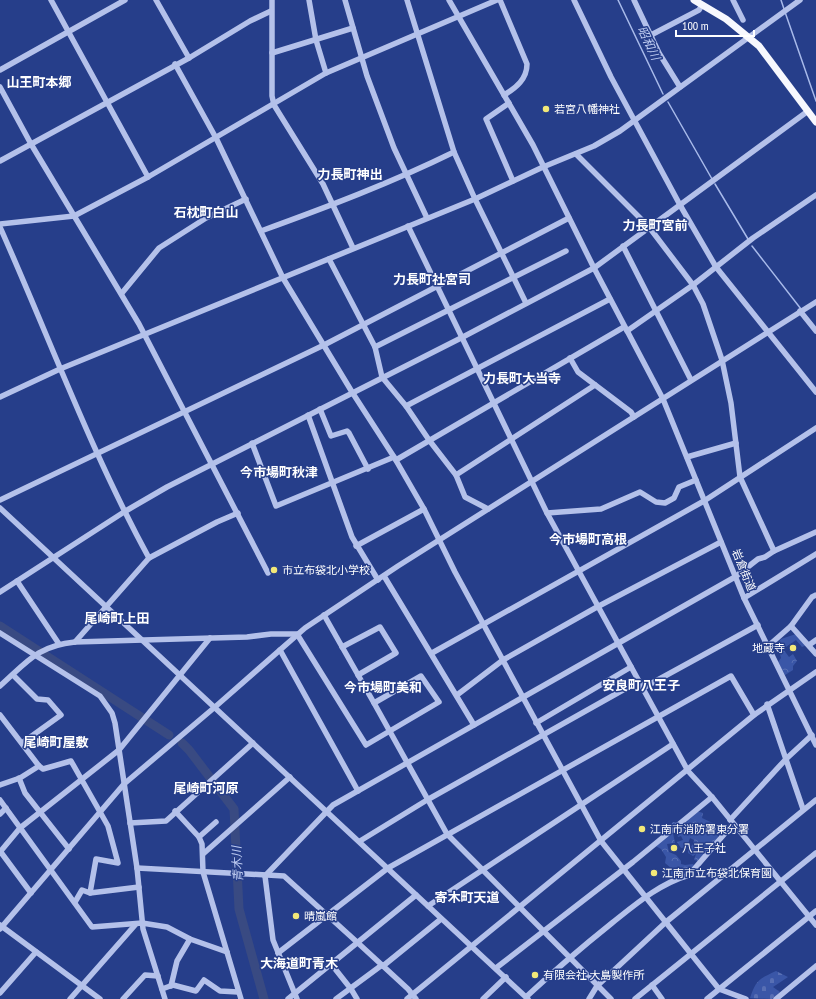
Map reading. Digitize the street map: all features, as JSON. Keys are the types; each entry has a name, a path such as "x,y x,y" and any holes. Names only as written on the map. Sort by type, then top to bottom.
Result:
{"main road":[{"path":"694,0 726,19 749,37 764,52 812,113 816,122"}],"street":[{"path":"51,0 148,177"},
{"path":"0,70 125,0"},
{"path":"156,0 189,58"},
{"path":"272,0 272,96 274,105 290,129 334,205 354,248"},
{"path":"309,0 316,40 326,73"},
{"path":"345,0 361,59 394,148 427,218"},
{"path":"407,0 454,152 475,199 526,303"},
{"name":"岩倉街道","path":"449,0 533,145 594,268 663,399 744,598 816,745"},
{"path":"149,558 124,512 60,369 0,225 74,216 148,177 274,105 326,73 361,59 416,33 499,0 527,64 527,71 518,85 504,95"},
{"path":"574,0 611,77 680,205 716,267 816,392"},
{"path":"634,0 659,53 680,87"},
{"path":"733,0 743,20"},
{"path":"0,397 60,369 475,199 543,167 602,143 800,0"},
{"path":"651,36 699,10 702,4"},
{"path":"0,161 107,101 189,58 250,21 271,11"},
{"path":"272,53 352,28"},
{"path":"175,64 216,138 283,278 424,508 439,541 483,625 561,770 602,840 719,989 746,999"},
{"path":"0,88 31,144 122,293 268,573"},
{"path":"509,103 486,119 513,181"},
{"path":"0,592 124,512 212,464 594,268 680,205 812,113"},
{"path":"261,231 334,205 407,175 454,152"},
{"path":"576,154 650,227 693,285 703,304 722,360 731,403 740,477 774,551"},
{"path":"252,443 276,506 395,459 570,358 626,329 693,285 753,238 816,195"},
{"path":"122,293 159,248 206,218 246,199"},
{"path":"0,500 324,345 569,218"},
{"path":"408,226 547,513 577,571 688,770 712,797 816,925"},
{"path":"623,246 691,380"},
{"path":"375,347 566,251"},
{"path":"329,259 375,347 382,377 406,406 429,440 456,475 465,497 488,509"},
{"path":"406,406 610,299"},
{"path":"100,999 1,927 31,894 124,784 215,708 297,634 324,615 722,360 816,302"},
{"path":"802,310 816,331"},
{"path":"570,358 578,372 631,412 634,417"},
{"path":"456,475 595,385"},
{"path":"320,409 331,436 346,430 368,469"},
{"path":"308,415 331,483 356,546 378,580"},
{"path":"432,653 704,501 816,428"},
{"path":"686,457 736,443"},
{"path":"547,513 602,510 640,492 656,502 665,503 674,498 679,487 696,480"},
{"path":"0,508 360,841 441,919 506,977 527,998 569,957 646,896 678,878 689,875 786,759 812,735"},
{"path":"356,546 424,508"},
{"path":"76,642 149,558 217,522 238,513"},
{"path":"265,876 332,805 735,577 758,559 816,532"},
{"path":"457,695 502,660 597,607 721,542"},
{"path":"744,598 816,554"},
{"path":"384,576 432,653 474,725"},
{"path":"17,581 59,644"},
{"path":"768,647 791,626 816,595"},
{"path":"324,615 390,730 447,834 611,999"},
{"path":"643,688 758,626"},
{"path":"791,626 816,654"},
{"path":"342,646 380,627 396,653 358,675"},
{"path":"0,633 38,653 100,696 112,713 115,723 137,868 139,887 139,923 166,999"},
{"path":"0,686 38,653 59,644 76,642 247,638 285,633 297,634"},
{"path":"297,634 366,745 439,702 421,676 374,703"},
{"path":"31,894 0,851 20,828 119,750 210,638"},
{"path":"809,645 816,640"},
{"path":"280,650 358,791"},
{"path":"536,723 631,667"},
{"path":"407,999 415,997 471,946 519,906 688,770 767,704 816,672"},
{"path":"13,675 37,699 48,700 61,715 22,743"},
{"path":"278,953 329,916 388,868 730,676 754,715"},
{"path":"360,841 427,800 639,681"},
{"path":"767,704 803,809"},
{"path":"0,715 39,766 43,769 71,761 101,812 108,826 118,863 99,858 96,859 90,893"},
{"path":"130,823 166,821 175,811 253,743"},
{"path":"428,906 673,744"},
{"path":"0,785 19,778 39,766"},
{"path":"203,854 290,777"},
{"path":"19,778 25,792 69,849"},
{"path":"496,968 624,869 712,797"},
{"path":"0,800 92,927 139,923 167,927 190,939 227,952"},
{"path":"589,999 597,986 666,922 803,809 816,800"},
{"path":"0,814 6,808"},
{"path":"175,811 199,837 202,844 203,872 241,999"},
{"path":"199,837 216,822"},
{"path":"635,999 816,853"},
{"path":"137,868 284,876 383,965 415,997"},
{"path":"265,876 273,940 296,996"},
{"path":"75,902 82,890 90,893 139,887"},
{"path":"288,999 296,996 416,895"},
{"path":"708,999 816,911"},
{"path":"336,999 383,965 441,919"},
{"path":"70,999 139,923"},
{"path":"171,986 177,961 190,939"},
{"path":"0,993 36,952"},
{"path":"332,965 351,988 357,999"},
{"path":"776,999 816,966"},
{"path":"123,999 145,975 158,976"},
{"path":"483,999 506,977"},
{"path":"162,989 171,986 196,991 204,980 220,991 238,992"},
{"path":"652,986 662,999"}],"green space":[{"path":"796,634 807,645 802,647 796,640 783,649 789,657 793,654 797,661 793,666 793,670 785,675 778,662 781,658 777,644 781,639"},
{"path":"696,811 703,813 702,818 719,826 720,828 715,835 717,835 720,839 699,861 694,860 696,854 693,856 688,853 688,850 693,844 694,840 690,838 687,847 681,848 677,842 683,840 681,836 678,837 677,832 673,833 675,843 667,844 669,852 676,855 681,861 681,864 693,864 695,867 678,878 671,877 671,868 665,863 666,857 661,849 654,845 673,822 684,824 688,821 686,819"},
{"path":"776,971 788,977 773,987 780,992 772,999 750,998 756,984 766,976"}],"waterway":[{"name":"昭和川","path":"618,0 663,94"},
{"path":"781,0 784,9"},
{"path":"785,12 816,101"},
{"name":"昭和川","path":"668,102 712,179"},
{"name":"昭和川","path":"715,184 748,239"},
{"name":"昭和川","path":"752,246 801,309"},
{"name":"青木川","path":"0,626 169,735"},
{"name":"青木川","path":"182,743 234,809 239,909 264,999"}],"place":[{"name":"若宮八幡神社","path":"546,109"},
{"name":"市立布袋北小学校","path":"274,570"},
{"name":"地蔵寺","path":"793,648"},
{"name":"江南市消防署東分署","path":"642,829"},
{"name":"八王子社","path":"674,848"},
{"name":"江南市立布袋北保育園","path":"654,873"},
{"name":"晴嵐館","path":"296,916"},
{"name":"有限会社 大島製作所","path":"535,975"}],"district":[{"name":"山王町本郷","path":"39,82"},
{"name":"力長町神出","path":"350,174"},
{"name":"石枕町白山","path":"206,212"},
{"name":"力長町宮前","path":"655,225"},
{"name":"力長町社宮司","path":"432,279"},
{"name":"力長町大当寺","path":"522,378"},
{"name":"今市場町秋津","path":"279,472"},
{"name":"今市場町高根","path":"588,539"},
{"name":"尾崎町上田","path":"117,618"},
{"name":"安良町八王子","path":"641,685"},
{"name":"今市場町美和","path":"383,687"},
{"name":"尾崎町屋敷","path":"56,742"},
{"name":"尾崎町河原","path":"206,788"},
{"name":"寄木町天道","path":"467,897"},
{"name":"大海道町青木","path":"299,963"}]}
